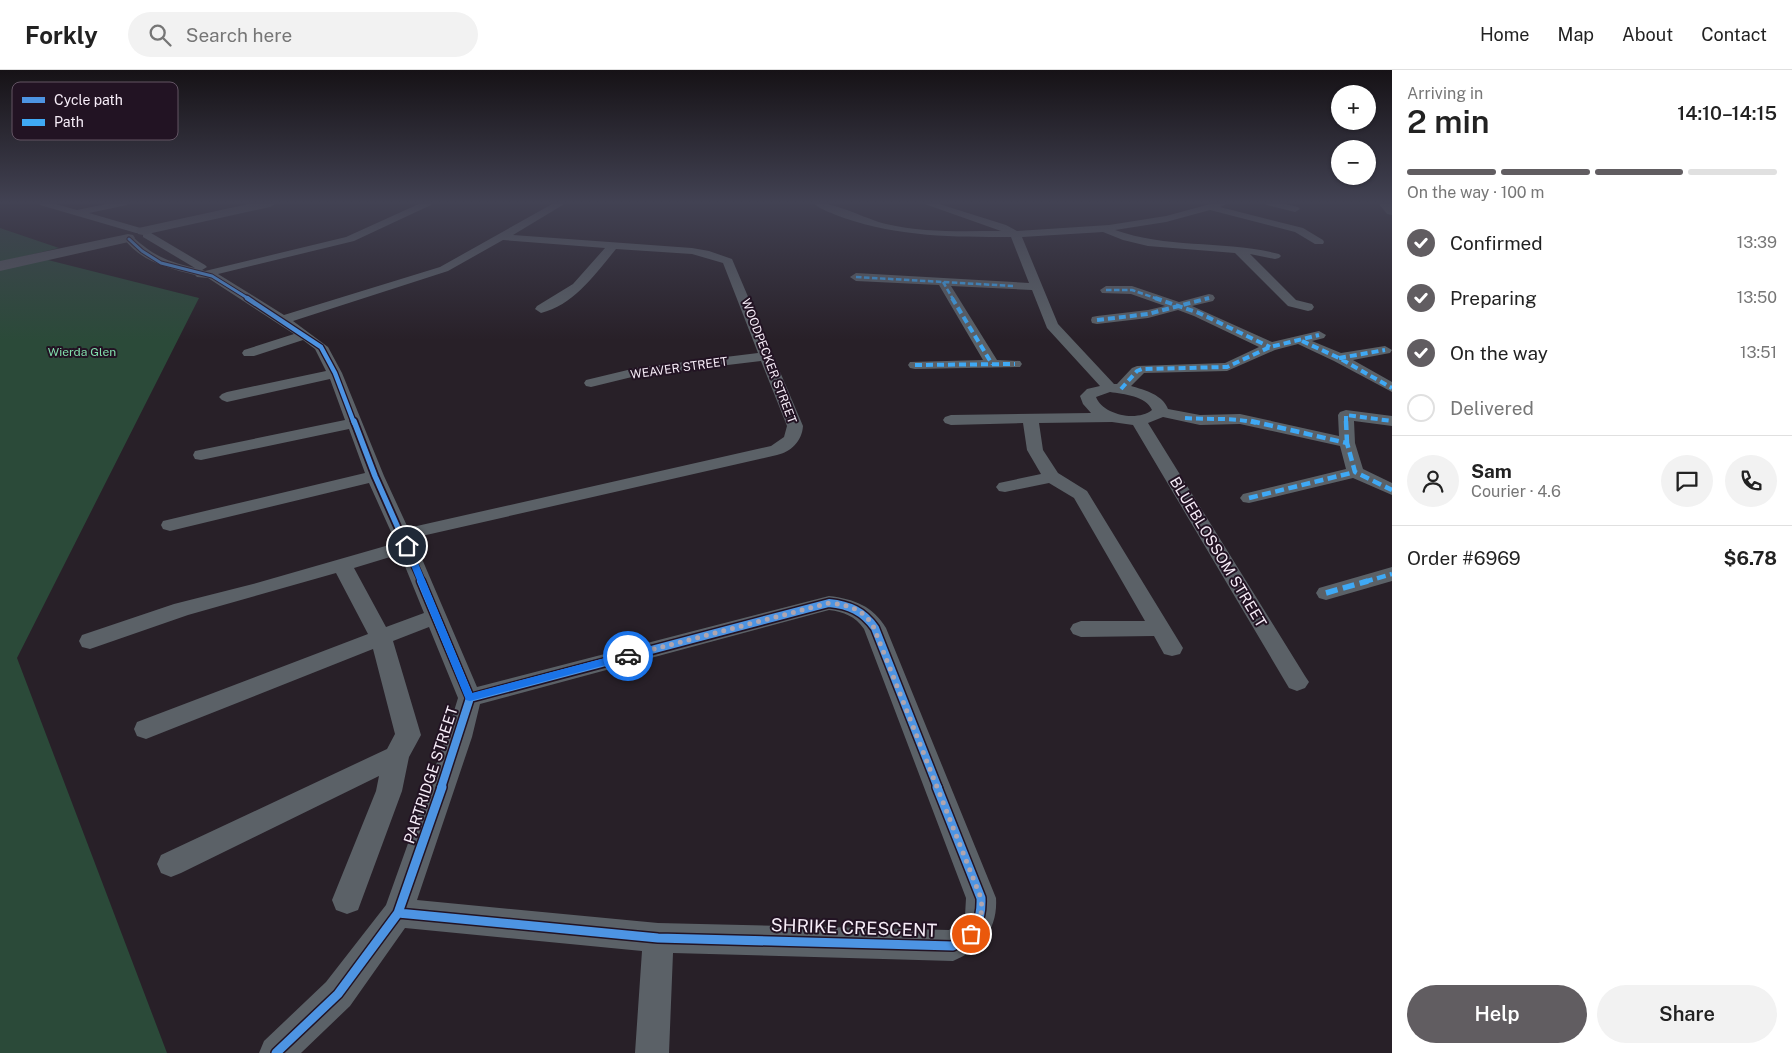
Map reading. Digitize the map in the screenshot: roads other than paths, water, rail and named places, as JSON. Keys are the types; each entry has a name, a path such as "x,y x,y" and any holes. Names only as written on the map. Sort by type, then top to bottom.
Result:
{"street":[{"path":"0,264 73,249"},
{"path":"0,264 79,249"},
{"name":"PARTRIDGE STREET","path":"147,249 160,263 207,274"},
{"name":"PARTRIDGE STREET","path":"171,249 207,274 283,320 321,347 335,373 375,476 470,698 459,737 398,913 338,994 276,1053"},
{"path":"207,274 310,249"},
{"path":"283,320 436,273 480,249"},
{"path":"541,309 577,287 610,249"},
{"name":"WOODPECKER STREET","path":"90,641 182,608 247,593 342,565 404,540 777,450 790,442 795,432 795,426 728,261 718,256 692,251 658,249"},
{"path":"1021,249 1052,325 1116,389"},
{"path":"1238,249 1255,250 1275,256"},
{"path":"1238,249 1292,303 1308,308"},
{"path":"856,277 1036,287"},
{"path":"943,282 992,364"},
{"path":"1106,290 1130,289 1199,314 1270,347"},
{"path":"1097,320 1148,314 1208,298"},
{"path":"249,353 305,335"},
{"path":"1116,389 1142,369 1226,367 1270,347 1302,341 1319,335"},
{"path":"1302,341 1339,358 1392,388"},
{"path":"1339,358 1385,350"},
{"name":"WEAVER STREET","path":"591,382 636,372 767,356"},
{"path":"915,365 1015,364"},
{"path":"227,397 335,373"},
{"path":"951,420 1112,417 1139,421 1157,417 1160,407 1154,401 1134,391 1116,389 1092,392 1088,396 1088,402 1101,413 1112,417"},
{"path":"1160,412 1200,420 1245,420 1347,443"},
{"path":"1355,472 1347,443 1346,415 1392,421"},
{"path":"1030,419 1035,450 1052,477 1081,495 1172,648"},
{"name":"BLUEBLOSSOM STREET","path":"1139,421 1297,682"},
{"path":"200,455 354,423"},
{"path":"1250,498 1355,472 1392,490"},
{"path":"170,525 375,476"},
{"path":"1005,487 1052,477"},
{"path":"342,565 381,637 408,735 396,756 390,791 347,900"},
{"path":"1326,593 1392,574"},
{"name":"SHRIKE CRESCENT","path":"398,913 658,938 953,946 971,934 980,923 981,898 870,619 849,605 829,603 470,698"},
{"path":"146,729 436,616"},
{"path":"1081,630 1161,628"},
{"path":"171,864 396,756"},
{"path":"652,1053 658,938"}],"park label":[{"name":"Wierda Glen","path":"82,352"}]}
